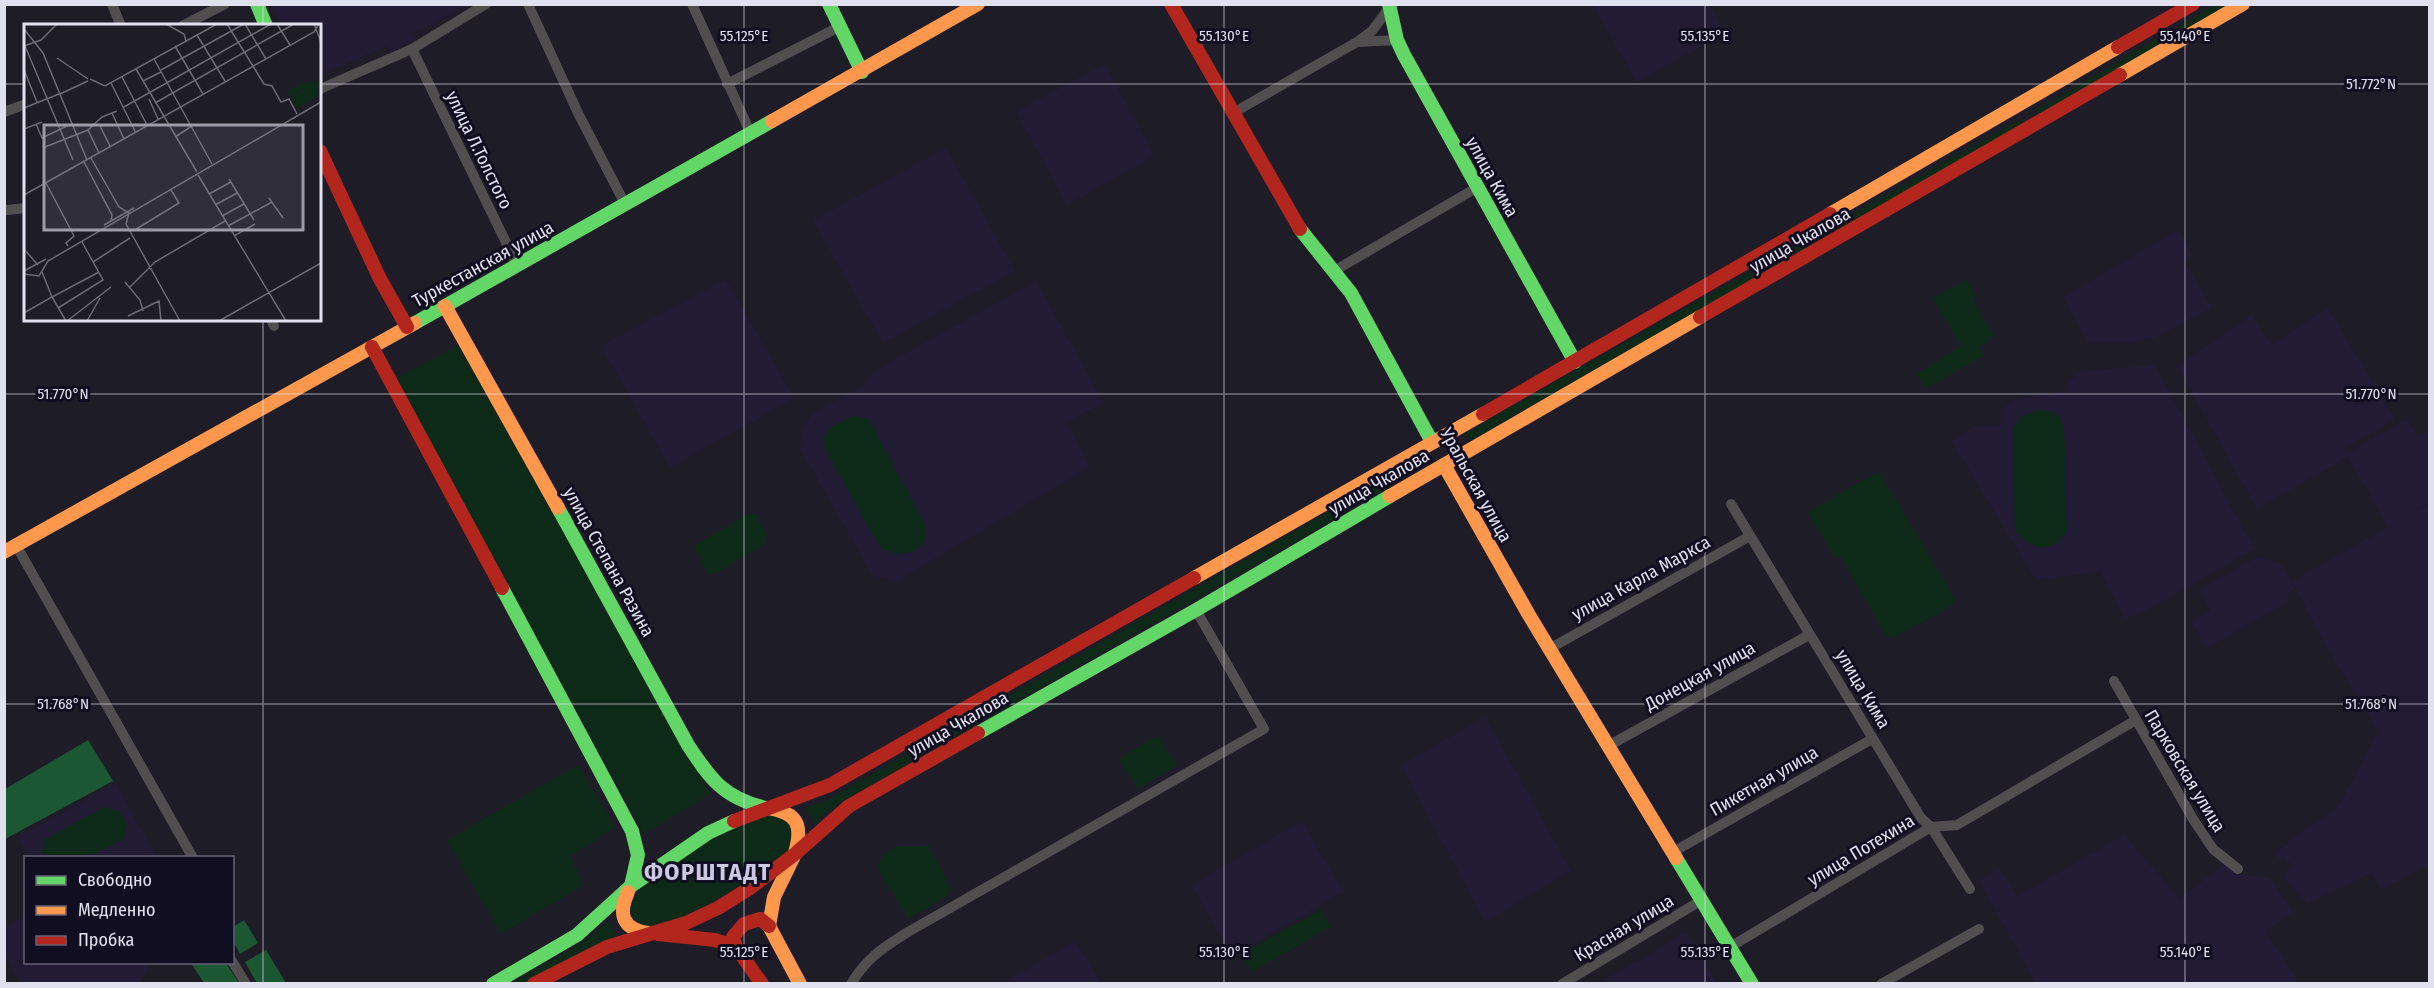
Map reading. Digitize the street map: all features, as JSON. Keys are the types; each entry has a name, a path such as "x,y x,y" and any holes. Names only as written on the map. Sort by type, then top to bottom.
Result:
{"main road":[{"path":"257,4 265,24"},
{"path":"829,4 862,72"},
{"name":"Уральская улица","path":"1171,4 1305,237 1351,293 1444,465 1549,649 1752,984"},
{"name":"улица Чкалова","path":"493,984 577,935 631,886 708,833 766,808 830,785 1575,362 2193,4"},
{"name":"улица Чкалова","path":"534,984 607,946 686,923 718,908 750,888 795,854 849,806 1196,610 2243,4"},
{"name":"Туркестанская улица","path":"10,549 862,72 972,6"},
{"name":"улица Кима","path":"1389,6 1397,40 1575,362"},
{"path":"2023,104 2036,125"},
{"path":"321,153 380,279 407,327"},
{"name":"улица Степана Разина","path":"444,306 712,782 727,795 749,805 789,812 801,831 795,854"},
{"path":"372,347 622,810 638,846 639,864 624,900 623,916 632,929 639,933 716,940 736,946"},
{"path":"1348,489 1362,512"},
{"path":"769,926 774,897 795,854"},
{"path":"762,984 736,946 733,937 736,929 748,921 760,919 769,926 800,984"}],"street":[{"path":"112,4 120,24"},
{"path":"186,24 225,4"},
{"path":"321,89 412,49 486,4"},
{"path":"528,4 578,113 625,204"},
{"path":"692,4 751,134"},
{"path":"1233,112 1357,42 1372,31 1389,6"},
{"path":"727,84 839,27"},
{"path":"1357,42 1397,40"},
{"name":"улица Л.Толстого","path":"412,49 517,265"},
{"path":"4,112 24,105"},
{"path":"1334,271 1478,187"},
{"path":"7,210 24,208"},
{"name":"улица Кима","path":"1731,504 1921,818 1931,827 1970,889"},
{"name":"улица Карла Маркса","path":"1549,649 1750,536"},
{"path":"10,549 192,856"},
{"path":"851,984 862,966 873,955 908,932 1263,729 1196,610"},
{"name":"Донецкая улица","path":"1608,746 1809,635"},
{"name":"Парковская улица","path":"2114,681 2193,819 2213,849 2238,869"},
{"name":"улица Потехина","path":"1730,947 1931,827 1957,825 2136,720"},
{"name":"Пикетная улица","path":"1673,852 1872,739"},
{"name":"Красная улица","path":"1562,984 1702,900"},
{"path":"1881,984 1979,929"},
{"path":"234,964 246,984"}],"shaded area":[{"path":"273,5 467,5 422,30 410,32 414,39 391,52 387,46 321,75 321,24 282,24"},
{"path":"1593,5 1709,5 1725,33 1637,82"},
{"path":"1105,64 1154,156 1067,205 1016,111"},
{"path":"946,148 1015,271 883,343 813,220"},
{"path":"2178,230 2193,255 2184,262 2212,308 2154,338 2130,343 2089,343 2063,297"},
{"path":"726,279 794,398 670,468 601,346"},
{"path":"1036,281 1104,403 1066,423 1090,467 899,580 889,581 873,576 800,449 803,429 811,414 866,384 875,370"},
{"path":"2327,307 2395,419 2344,449 2346,454 2406,419 2417,436 2429,431 2429,503 2403,518 2429,504 2430,865 2381,890 2371,873 2307,904 2283,877 2293,867 2283,856 2278,860 2275,852 2288,844 2287,841 2338,807 2378,731 2318,632 2292,581 2388,527 2348,457 2257,509 2177,366 2251,315 2271,345"},
{"path":"2155,365 2254,549 2153,607 2125,619 2100,572 2036,580 1951,441 1972,427 2000,427 2005,407 2012,399 2068,391 2068,378 2073,378 2081,371"},
{"path":"2259,556 2282,564 2295,589 2288,593 2288,602 2206,649 2192,622 2210,610 2199,589"},
{"path":"1485,717 1533,802 1517,811 1533,803 1571,871 1485,922 1401,765"},
{"path":"116,783 155,856 29,856 18,837"},
{"path":"1302,821 1343,892 1232,956 1191,885"},
{"path":"2124,835 2180,898 2225,863 2242,875 2269,877 2293,912 2265,931 2299,983 2035,983 1979,880 1999,869 2017,896"},
{"path":"24,917 24,964 150,964 140,983 21,983 5,954 5,927"},
{"path":"1686,932 1717,983 1598,983 1641,959"},
{"path":"1075,941 1101,983 1002,983"}],"green space":[{"path":"2215,5 2229,5 2039,115 2036,110"},
{"path":"2021,119 2024,124 1470,441 1465,433"},
{"path":"1967,279 1977,296 1973,299 1994,336 1979,347 1984,356 1925,389 1917,374 1961,346 1933,298"},
{"path":"459,345 710,794 644,834 394,379"},
{"path":"2042,410 2054,412 2064,426 2067,531 2054,544 2041,548 2028,543 2015,531 2013,429 2024,415"},
{"path":"853,416 868,418 926,526 923,543 912,552 896,553 880,547 825,449 824,437 833,426"},
{"path":"1413,467 1415,471 1364,502 1359,498 1359,493 1400,468"},
{"path":"1879,471 1954,597 1953,605 1893,638 1886,636 1841,557 1834,557 1808,512"},
{"path":"1347,501 1352,509 848,798 824,814 816,824 805,807 822,803"},
{"path":"748,514 756,514 767,536 766,544 714,574 708,575 696,545"},
{"path":"1158,735 1177,765 1138,789 1119,759"},
{"path":"88,740 113,781 5,839 5,789"},
{"path":"578,765 615,827 570,857 584,885 501,934 447,840"},
{"path":"105,807 119,811 127,825 124,839 91,856 44,856 42,852 44,840"},
{"path":"765,815 785,821 793,831 792,844 778,860 743,884 701,908 664,924 645,926 632,916 630,905 641,887 700,845"},
{"path":"897,846 929,846 951,889 948,895 908,919 877,867 883,855"},
{"path":"1321,910 1331,927 1251,972 1242,954"},
{"path":"244,920 258,943 240,954 234,943 234,926"},
{"path":"609,922 616,937 527,983 510,984 570,950"},
{"path":"266,950 286,983 257,983 245,962"},
{"path":"192,964 227,964 239,983 204,983"}],"traffic: fast":[{"path":"257,4 265,24"},
{"path":"829,4 862,72"},
{"path":"1389,4 1397,40 1404,55 1575,362"},
{"path":"415,323 772,121"},
{"path":"1300,229 1351,293 1432,442"},
{"path":"978,733 1196,610 1390,496"},
{"path":"558,508 696,757 712,778 729,793 739,799 766,808"},
{"path":"502,588 632,831 638,855 631,886"},
{"path":"493,984 577,935 631,886 708,833 734,821"},
{"path":"1676,858 1752,984"}],"traffic: slow":[{"path":"772,121 978,4"},
{"path":"2120,75 2243,4"},
{"path":"1830,214 2118,47"},
{"path":"445,306 558,508"},
{"path":"1390,496 1700,317"},
{"path":"4,552 415,323"},
{"path":"1194,578 1483,414"},
{"path":"1444,465 1529,615 1676,858"},
{"path":"768,808 786,813 796,822 798,835 795,853"},
{"path":"795,854 774,897 769,926 800,984"},
{"path":"628,892 623,907 624,919 632,928 648,933"}],"traffic: jam":[{"path":"1171,4 1300,229"},
{"path":"2118,47 2193,4"},
{"path":"1700,317 2120,75"},
{"path":"321,153 380,279 407,327"},
{"path":"1483,414 1830,214"},
{"path":"372,347 502,588"},
{"path":"734,821 830,785 1194,578"},
{"path":"534,984 607,947 686,923 718,908 750,888 795,854 849,806 978,733"},
{"path":"736,947 733,937 744,924 760,919 769,926"},
{"path":"658,934 715,940 736,947 762,984"}],"district":[{"name":"ФОРШТАДТ","path":"708,872"}]}
